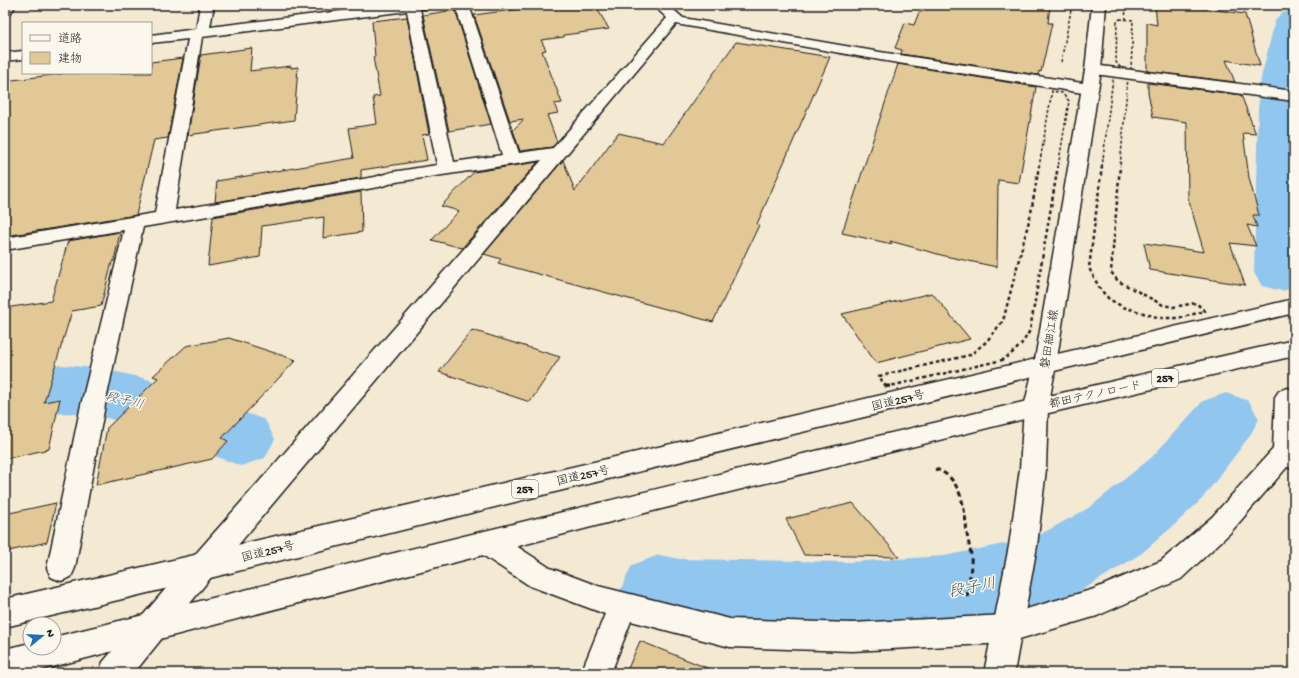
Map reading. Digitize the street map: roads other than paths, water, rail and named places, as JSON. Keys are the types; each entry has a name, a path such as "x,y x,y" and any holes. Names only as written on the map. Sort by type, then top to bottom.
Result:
{"main road":[{"path":"5,11 9,5"},
{"path":"164,217 199,33 207,5"},
{"path":"462,5 512,158"},
{"name":"磐田細江線","path":"999,673 1006,629 1023,546 1033,469 1036,407 1045,365 1091,79 1099,5"},
{"path":"152,39 417,6 446,168"},
{"path":"114,673 202,567 558,152 667,12 679,21 1057,84 1091,79 1262,92 1293,96"},
{"path":"5,57 22,55"},
{"path":"5,244 379,182 392,176 558,152"},
{"path":"61,568 93,405 135,222"},
{"name":"257","path":"1045,365 1294,306"},
{"name":"都田テクノロード","path":"1036,407 1134,386 1294,348"},
{"name":"国道257号","path":"5,613 1045,365"},
{"path":"488,543 540,577 598,599 730,633 852,637 1006,629 1097,602 1171,570 1221,525 1289,456 1287,397"},
{"name":"257","path":"5,664 488,543 649,501 939,432 1036,407"},
{"path":"596,673 623,605"}],"waterway":[{"name":"段子川","path":"1282,273 1280,109 1282,78 1294,21"},
{"name":"段子川","path":"5,400 44,389 74,389 99,392 147,404 241,439"},
{"name":"段子川","path":"659,591 680,596 849,599 944,592 1047,570 1116,530 1147,505 1177,478 1226,419"}]}
